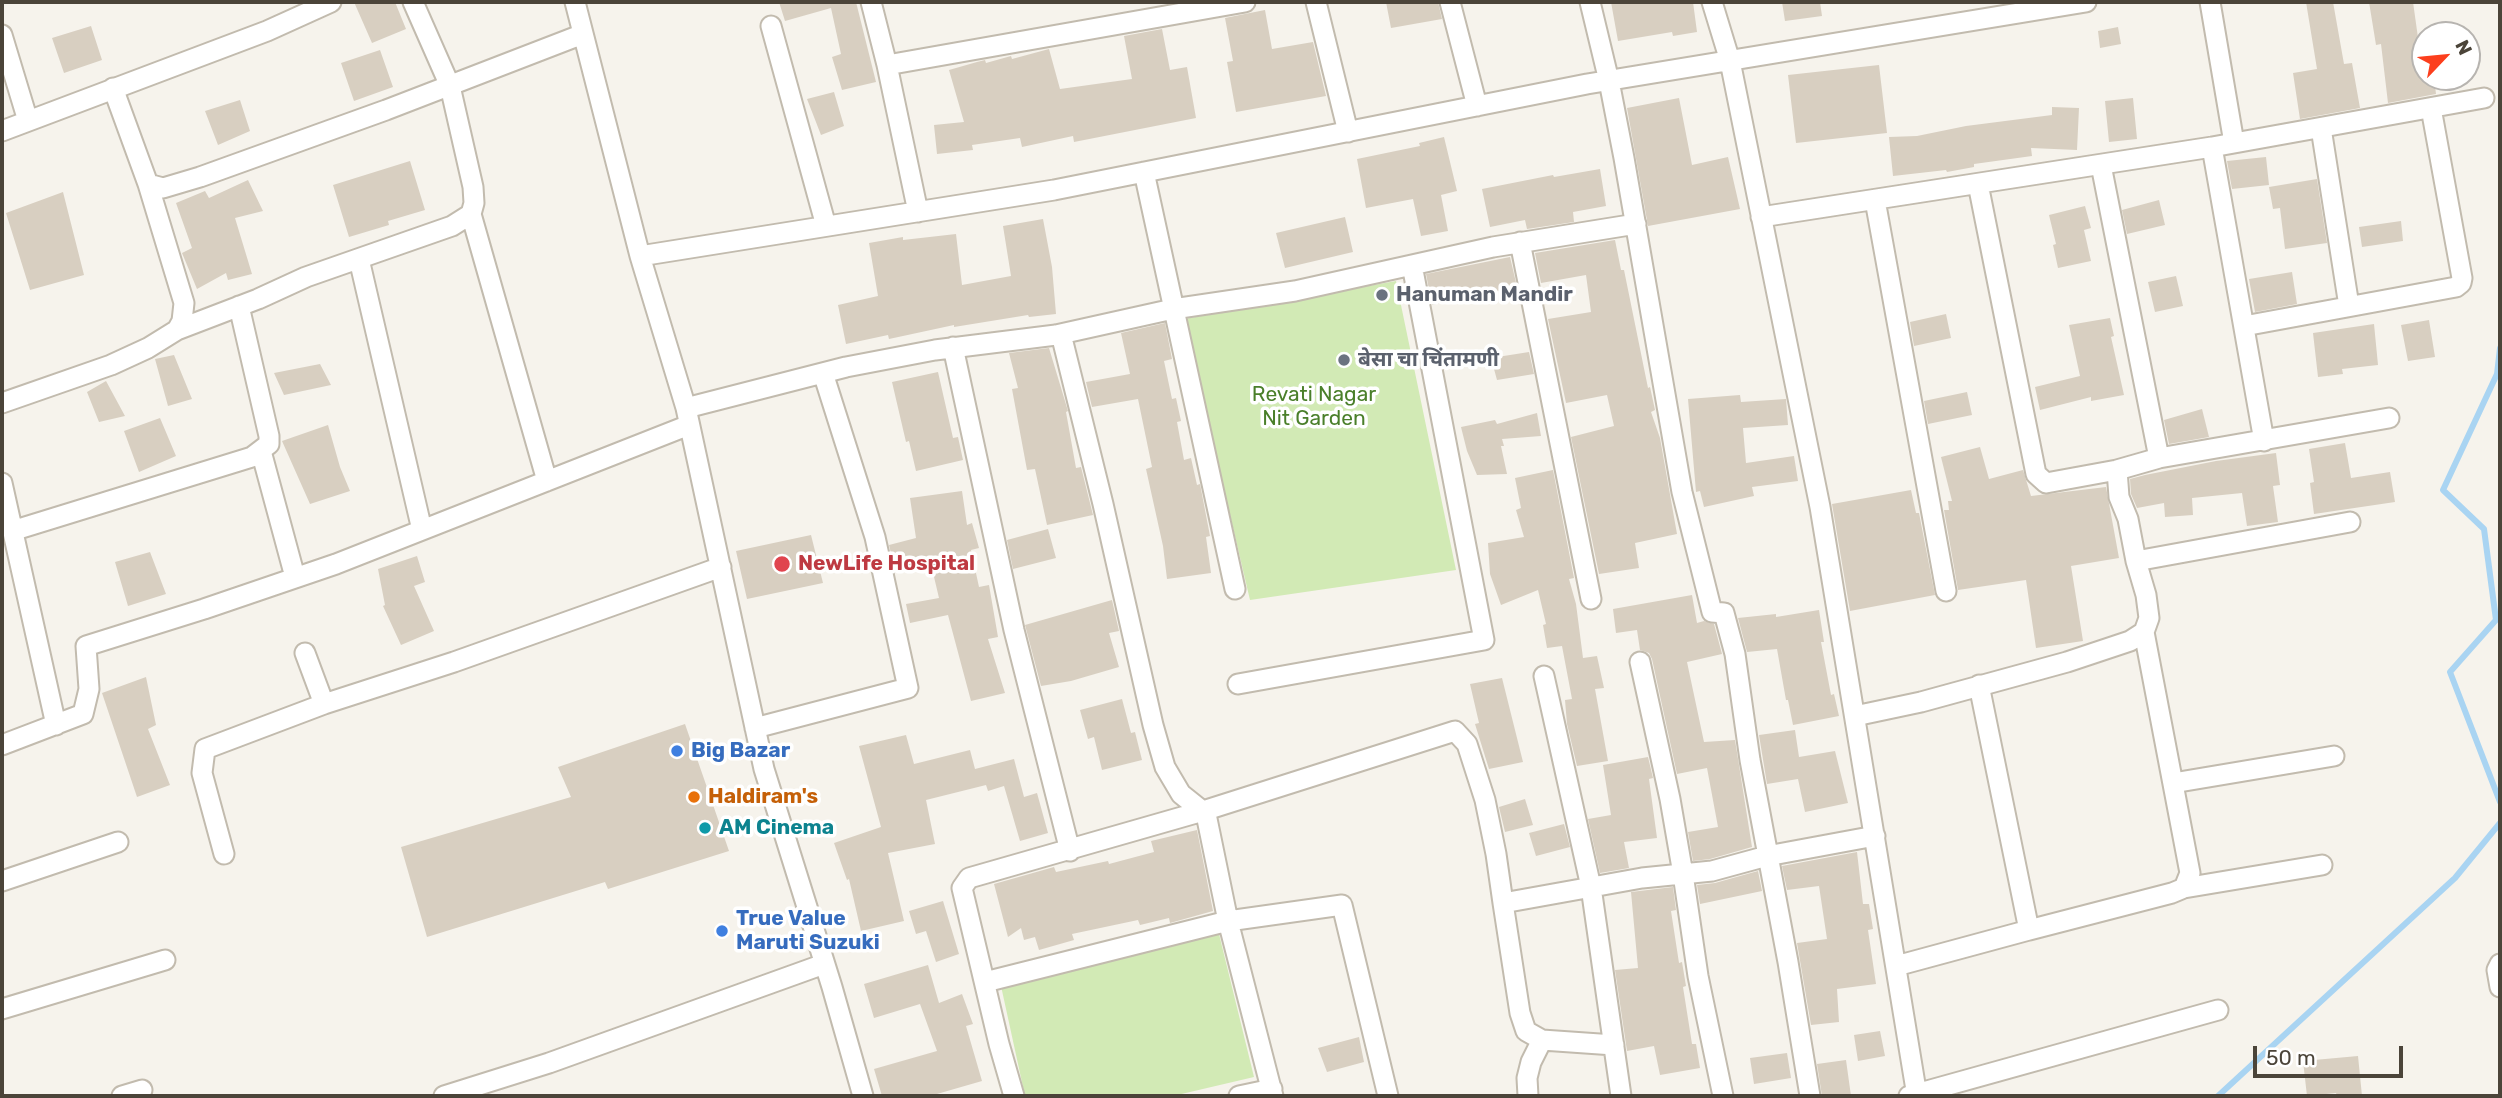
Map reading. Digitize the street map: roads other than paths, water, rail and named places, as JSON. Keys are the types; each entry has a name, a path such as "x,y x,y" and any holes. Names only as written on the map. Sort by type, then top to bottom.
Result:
{"street":[{"path":"2,131 267,31 331,2"},
{"path":"413,2 450,86 473,187 474,203 471,214 547,481"},
{"path":"575,2 640,256 687,417 764,769 863,1096"},
{"path":"871,2 918,212"},
{"path":"887,65 1245,2"},
{"path":"1317,2 1348,132"},
{"path":"1450,2 1478,106"},
{"path":"1590,2 1609,81 1636,224 1682,492 1712,612 1724,613 1735,654 1750,760 1810,1096"},
{"path":"1712,2 1730,61 1820,507 1896,966 1914,1095 2218,1010"},
{"path":"640,256 1054,190 1609,81 2086,2"},
{"path":"2210,2 2234,143"},
{"path":"771,26 826,226"},
{"path":"148,184 163,188 200,177 450,86 583,34"},
{"path":"2,35 28,121"},
{"path":"113,88 148,184 184,303 182,321 177,330"},
{"path":"1760,217 2212,147 2484,98"},
{"path":"2244,326 2456,287 2461,283 2431,108"},
{"path":"2320,128 2349,306"},
{"path":"2212,147 2264,441"},
{"path":"2101,165 2159,458"},
{"path":"1144,172 1235,589"},
{"path":"1978,184 2036,474 2046,483 2116,470 2159,458 2389,418"},
{"path":"1875,200 1946,592"},
{"path":"2,403 111,365 148,348 177,330 306,277 452,226 471,214"},
{"path":"2,745 83,714 89,689 86,646 336,564 547,481 687,417 823,373 953,347 1061,334 1172,309 1295,290 1520,242 1636,224"},
{"path":"1520,242 1591,599"},
{"path":"359,259 422,530"},
{"path":"1238,684 1484,640 1412,265"},
{"path":"12,531 252,457 269,444 239,306"},
{"path":"1061,334 1153,725 1165,767 1181,794 1206,814 1228,921 1272,1093 1239,1096"},
{"path":"953,347 1014,630 1070,851"},
{"path":"755,728 908,688 875,537 823,373"},
{"path":"261,451 295,577"},
{"path":"2116,470 2119,497 2128,519 2146,594 2149,618 2144,632 2190,873 2184,888"},
{"path":"2,483 56,725"},
{"path":"2136,561 2350,522"},
{"path":"225,854 202,773 205,749 324,704 454,662 720,567"},
{"path":"1855,716 1921,702 2080,658 2130,641 2144,632"},
{"path":"306,653 324,704"},
{"path":"1640,662 1683,874 1698,976 1723,1096"},
{"path":"1544,676 1591,887 1621,1096"},
{"path":"1979,685 2029,930"},
{"path":"1014,1096 962,888 969,878 1203,811 1455,731 1468,744 1485,800 1520,1013 1526,1031 1542,1040 1614,1045"},
{"path":"2173,783 2334,756"},
{"path":"1503,903 1591,887 1712,871 1767,856 1875,836"},
{"path":"2,881 118,842"},
{"path":"1896,966 2184,888 2322,865"},
{"path":"985,982 1228,921 1342,905 1388,1096"},
{"path":"2,1009 165,960"},
{"path":"444,1096 549,1063 824,964"},
{"path":"2500,964 2497,970 2500,987"},
{"path":"1528,1096 1527,1078 1531,1062 1542,1040"},
{"path":"122,1096 142,1090"}],"waterway":[{"path":"2500,348 2497,374 2443,490 2484,529 2496,620 2450,672 2500,802"},
{"path":"2218,1096 2455,878 2500,823"}],"place":[{"name":"Hanuman Mandir","path":"1382,295"},
{"name":"बेसा चा चिंतामणी","path":"1344,360"},
{"name":"NewLife Hospital","path":"782,564"},
{"name":"Big Bazar","path":"677,751"},
{"name":"Haldiram's","path":"694,797"},
{"name":"AM Cinema","path":"705,828"},
{"name":"True Value Maruti Suzuki","path":"722,931"}],"park label":[{"name":"Revati Nagar Nit Garden","path":"1314,407"}]}
